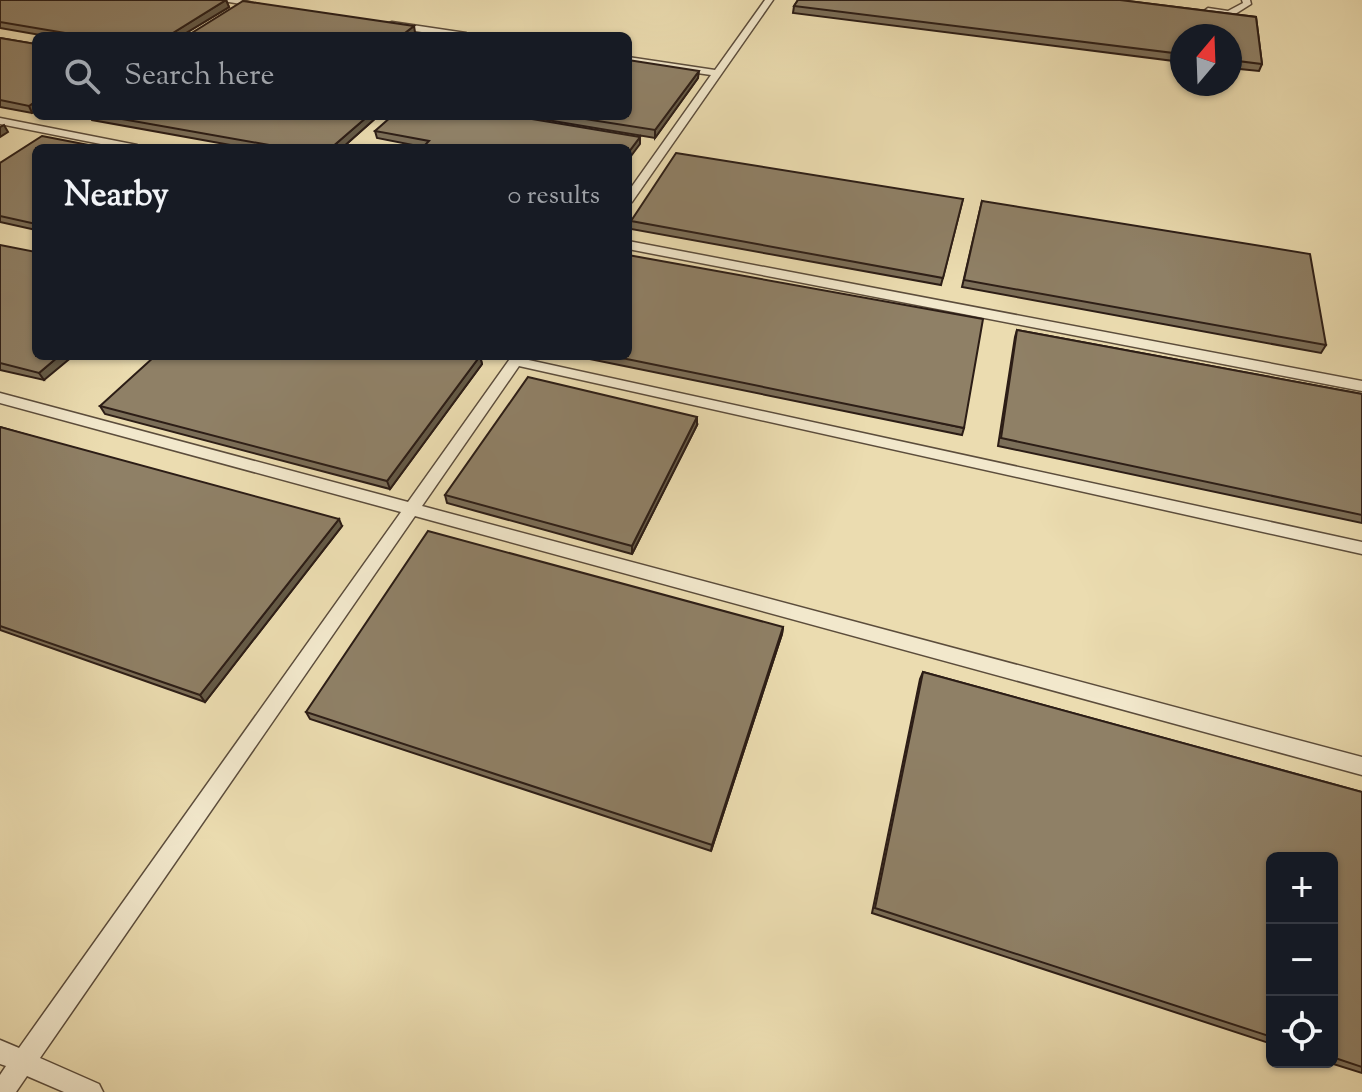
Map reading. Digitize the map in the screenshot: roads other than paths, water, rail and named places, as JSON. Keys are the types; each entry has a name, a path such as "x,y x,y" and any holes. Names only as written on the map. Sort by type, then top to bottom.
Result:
{"lane":[{"path":"221,0 267,7"},
{"path":"632,194 769,0"},
{"path":"1200,10 1229,14 1247,4 1246,0"},
{"path":"374,22 440,32"},
{"path":"632,61 717,73"},
{"path":"0,121 117,144"},
{"path":"632,246 1362,386"},
{"path":"2,1092 516,360"},
{"path":"526,360 1362,548"},
{"path":"0,398 1362,766"},
{"path":"0,1052 91,1092"}]}
